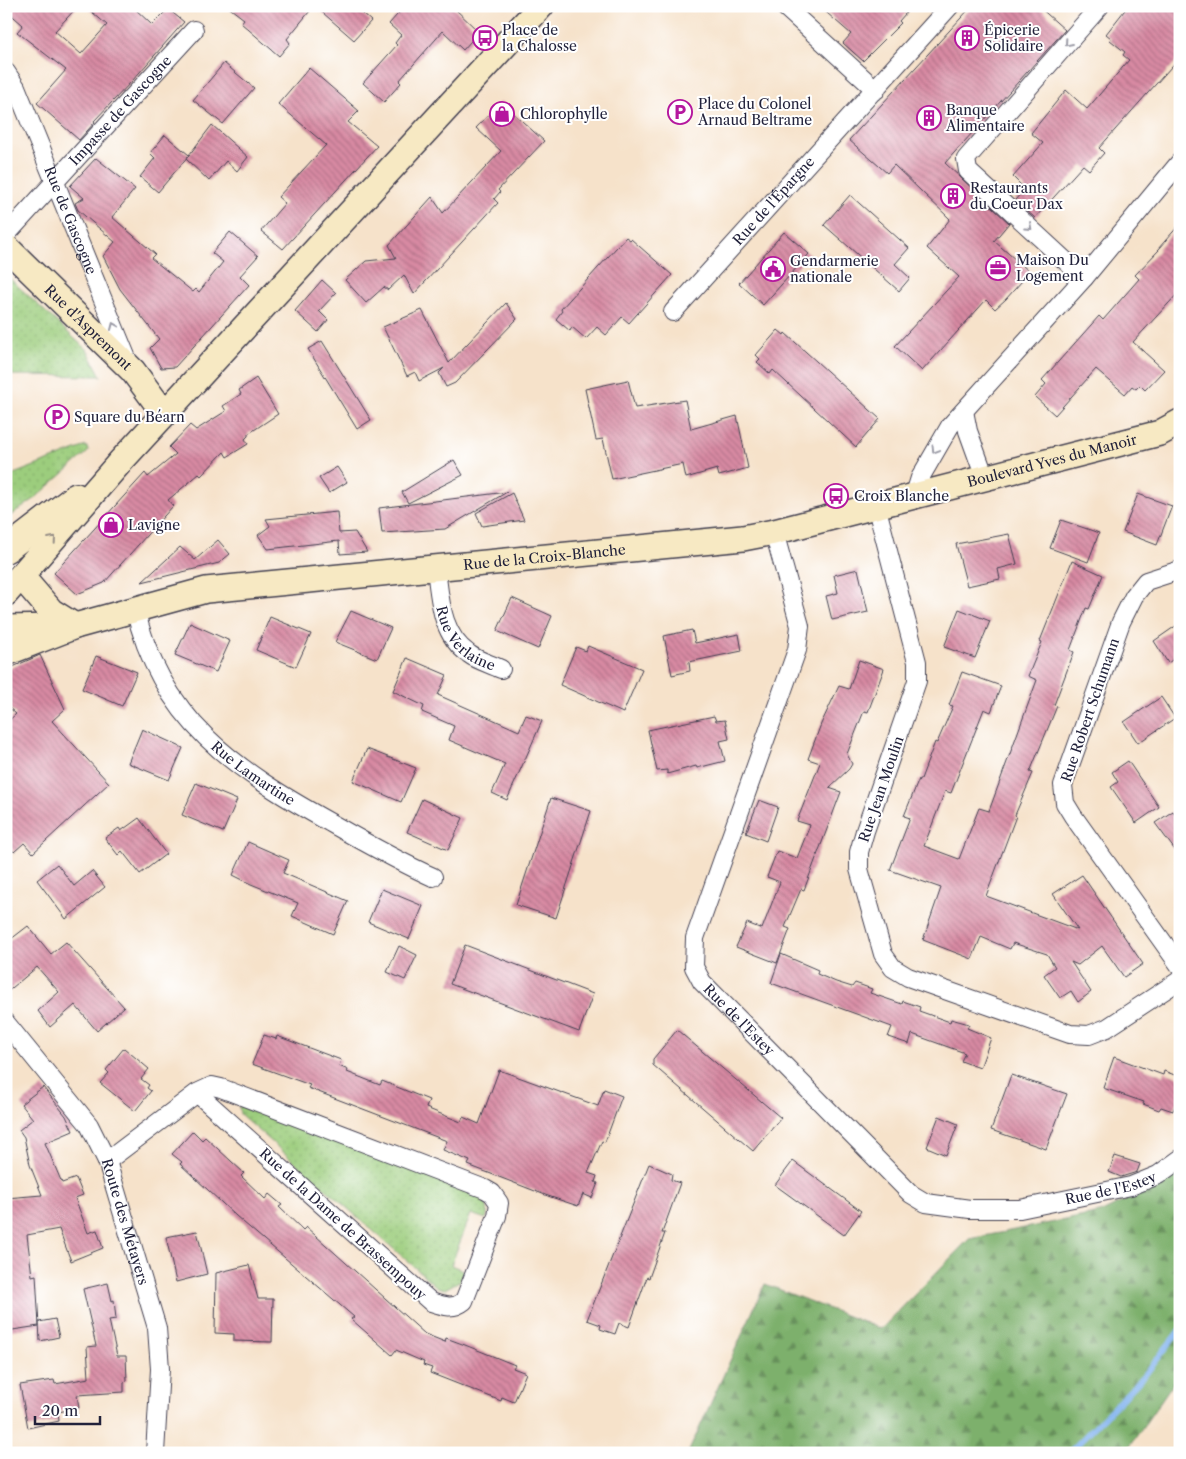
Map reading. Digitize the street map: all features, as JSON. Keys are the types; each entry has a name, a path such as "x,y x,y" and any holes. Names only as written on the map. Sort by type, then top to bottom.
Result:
{"main road":[{"path":"75,626 50,611 14,584 164,413 541,6"},
{"name":"Rue d'Aspremont","path":"6,246 132,371 164,413"},
{"name":"Boulevard Yves du Manoir","path":"914,497 1173,430"},
{"path":"6,550 121,461"},
{"name":"Rue de la Croix-Blanche","path":"6,653 75,626 206,590 743,538 914,497"},
{"name":"Rue de la Croix-Blanche","path":"6,628 75,626"}],"street":[{"path":"784,6 876,90"},
{"name":"Rue de l'Épargne","path":"673,312 876,90 950,6"},
{"path":"1084,278 968,171 966,159 1100,6"},
{"name":"Impasse de Gascogne","path":"6,235 194,30"},
{"name":"Rue de Gascogne","path":"6,72 16,86 132,371"},
{"path":"914,497 920,478 950,426 1084,278 1180,162"},
{"path":"964,412 968,431 985,478"},
{"name":"Rue Jean Moulin","path":"876,505 917,662 917,681 859,852 858,869 883,954 893,968 908,977 1070,1034 1089,1035 1107,1028 1180,980"},
{"name":"Rue de l'Estey","path":"774,532 800,626 797,650 694,938 694,967 702,982 911,1194 926,1202 970,1209 1020,1209 1131,1186 1158,1175 1180,1159"},
{"name":"Rue Verlaine","path":"436,569 442,610 449,634 469,654 501,668"},
{"name":"Rue Robert Schumann","path":"1180,570 1146,581 1134,596 1121,622 1063,785 1065,803 1073,816 1180,966"},
{"name":"Rue Lamartine","path":"135,608 138,623 152,660 174,700 203,735 228,758 306,809 404,864 433,877"},
{"name":"Route des Métayers","path":"6,1023 89,1125 107,1161 157,1328 160,1369 155,1453"},
{"name":"Rue de la Dame de Brassempouy","path":"107,1161 197,1093 212,1086 485,1189 492,1193 499,1203 497,1216 464,1300 452,1307 431,1302 197,1093"}],"green space":[{"path":"6,275 88,351 101,376 6,375"},
{"path":"86,446 89,451 33,500 6,519 6,477"},
{"path":"245,1105 478,1195 487,1206 486,1219 471,1214 451,1265 465,1271 461,1280 445,1289 437,1287 240,1114 239,1107"},
{"path":"1180,1173 1180,1373 1125,1453 688,1453 765,1284 881,1329 969,1239 1100,1213"}],"building":[{"path":"6,6 78,6 55,31 81,54 107,25 85,6 132,6 152,25 168,9 184,22 79,140 37,103 66,70 17,32 23,25 6,10"},
{"path":"227,6 314,6 287,39 290,43 279,56 241,23 244,19"},
{"path":"315,6 354,6 371,21 354,40"},
{"path":"405,6 452,6 479,32 463,50 443,31 399,81 401,83 384,102 363,83 397,45 395,43 401,35 389,24"},
{"path":"819,6 912,6 899,21 901,23 863,61 843,43 851,34"},
{"path":"972,6 1038,6 1065,30 945,163 1009,223 994,241 1030,272 995,309 986,300 922,371 895,346 959,277 927,248 950,219 894,165 887,173 849,140"},
{"path":"1128,6 1180,6 1180,57 1099,148 1104,153 1089,170 1083,165 1035,218 1015,200 1025,189 1013,177 1043,143 1031,133 1066,90 1087,109 1129,60 1123,55 1125,52 1110,40 1111,38 1106,34"},
{"path":"224,63 254,88 223,124 193,100"},
{"path":"309,68 359,111 348,122 377,146 283,249 261,231 285,203 278,197 326,145 278,104"},
{"path":"501,102 544,141 498,190 500,192 494,199 498,203 414,294 404,275 388,290 384,287 366,303 345,280 366,261 396,258 389,245 432,197 443,213 501,151 476,128"},
{"path":"212,125 248,157 237,171 226,161 209,181 186,159"},
{"path":"165,135 189,155 158,192 140,177 155,158 150,153"},
{"path":"96,158 135,189 112,217 155,254 151,258 193,292 196,289 199,292 223,262 212,253 230,232 258,256 240,276 249,285 175,367 161,368 150,348 159,339 120,289 103,256 115,242 78,210 75,203 84,198 70,186"},
{"path":"850,195 909,248 895,264 910,278 899,291 824,225"},
{"path":"1180,224 1180,291 1133,342 1164,370 1145,390 1140,385 1136,389 1132,386 1125,394 1096,369 1055,415 1035,397 1046,384 1042,380 1099,316 1103,320 1139,279 1135,275"},
{"name":"Gendarmerie nationale","path":"784,232 809,254 763,305 739,283"},
{"path":"626,237 631,239 672,275 629,323 622,317 606,335 597,327 586,339 572,327 570,331 556,319 562,311 561,309"},
{"path":"322,280 336,293 319,311 328,320 318,332 295,311"},
{"path":"506,303 517,319 455,383 446,387 439,373 444,368 419,381 415,372 407,376 383,327 422,310 449,363"},
{"path":"778,330 784,335 785,333 880,419 856,447 773,370 770,374 757,362 760,359 756,355"},
{"path":"322,341 371,420 357,429 308,349"},
{"path":"256,378 278,414 248,434 245,439 248,444 227,457 224,452 201,476 199,474 168,500 173,506 104,583 77,594 54,573 145,473 148,477 176,454 169,447 190,425 196,430 226,411 223,406 241,394 239,390"},
{"path":"628,380 635,408 685,400 691,429 737,416 748,468 719,476 717,469 686,478 683,464 612,479 603,439 596,440 585,389"},
{"path":"454,460 463,475 408,503 402,492"},
{"path":"337,467 347,482 329,493 319,478"},
{"path":"507,492 445,529 382,533 379,508"},
{"path":"512,493 524,520 482,526 476,513"},
{"path":"1138,494 1172,506 1157,545 1123,532"},
{"path":"337,512 339,533 355,532 367,552 340,554 339,541 268,549 258,535 270,526 266,519"},
{"path":"1061,520 1099,533 1088,562 1050,548"},
{"path":"1009,534 1017,564 998,569 1000,579 967,586 956,544"},
{"path":"218,540 230,554 219,563 142,582 180,547 195,560"},
{"path":"1072,561 1103,575 1089,609 1086,608 1070,650 1074,652 1054,705 1057,706 1030,772 1033,773 1015,815 986,896 1078,930 1053,894 1082,875 1143,964 1124,977 1102,946 1078,965 1071,962 1091,992 1078,1002 1071,991 1060,998 1044,975 1055,967 1047,954 1013,943 1010,949 981,937 972,959 923,940 941,888 890,870 910,818 904,816 935,742 937,743 953,706 949,705 962,672 1001,686 991,712 984,709 951,793 945,791 924,846 959,859 979,808 989,811 1037,680 1028,676"},
{"path":"858,569 868,612 832,620 826,596 838,593 834,575"},
{"path":"512,598 552,616 538,649 497,631"},
{"path":"959,609 990,621 975,658 944,647"},
{"path":"351,611 391,628 377,659 335,642"},
{"path":"270,617 311,634 296,667 256,650"},
{"path":"190,623 230,641 216,672 175,655"},
{"path":"1180,623 1180,654 1168,663 1154,641"},
{"path":"692,630 695,643 739,634 742,651 689,662 690,671 672,675 664,636"},
{"path":"588,646 642,669 623,713 560,685 576,647 586,651"},
{"path":"40,655 65,709 52,721 109,783 33,853 24,843 14,852 6,843 6,723 16,714 6,705 6,670"},
{"path":"96,656 137,672 122,706 82,689"},
{"path":"407,658 447,675 438,695 519,731 526,715 542,721 507,800 492,793 505,764 449,740 454,726 422,712 424,706 393,691"},
{"path":"859,660 884,669 868,712 864,711 847,754 852,764 829,788 841,792 804,890 801,889 785,927 790,929 777,963 736,947 747,923 762,929 780,882 767,877 777,851 797,858 810,825 797,821 820,763 808,759 821,724 839,686 849,689"},
{"path":"1161,697 1175,718 1138,743 1124,722"},
{"path":"714,716 716,721 725,720 729,739 720,741 725,761 667,774 667,770 657,771 648,730"},
{"path":"142,729 183,748 169,780 128,763"},
{"path":"367,749 416,768 401,802 353,781"},
{"path":"1128,761 1159,807 1136,823 1111,787 1118,782 1112,772"},
{"path":"196,783 237,800 223,832 182,815"},
{"path":"551,798 591,811 556,918 516,905"},
{"path":"422,799 463,818 448,850 407,832"},
{"path":"759,800 778,807 766,841 746,833"},
{"path":"1173,811 1180,821 1180,857 1155,823"},
{"path":"139,818 166,854 140,874 122,851 118,855 105,838 119,828 121,831"},
{"path":"248,842 289,860 283,873 348,901 333,934 292,916 298,903 233,875"},
{"path":"57,864 74,886 92,871 105,887 66,919 37,880"},
{"path":"382,889 423,906 409,939 368,922"},
{"path":"28,926 51,954 66,942 124,1007 97,1031 75,1005 50,1027 38,1011 59,992 37,967 6,993 6,943"},
{"path":"465,945 593,994 579,1032 450,984"},
{"path":"399,946 417,955 405,980 387,972"},
{"path":"781,954 818,970 817,974 836,982 852,987 855,983 872,989 870,993 902,1004 903,1001 920,1007 919,1011 950,1022 951,1019 969,1024 967,1028 991,1038 980,1068 961,1061 965,1053 912,1034 909,1044 888,1037 892,1027 771,983"},
{"path":"677,1030 781,1118 753,1151 653,1065 653,1059"},
{"path":"264,1035 276,1039 277,1036 341,1060 339,1066 348,1070 347,1072 380,1085 382,1081 429,1100 426,1108 461,1122 463,1117 479,1124 499,1070 598,1106 604,1089 622,1096 605,1142 602,1141 588,1173 597,1176 595,1182 598,1183 592,1198 583,1194 578,1206 468,1165 470,1161 443,1150 447,1141 308,1088 310,1085 252,1064"},
{"path":"124,1048 149,1069 141,1079 149,1085 147,1088 151,1091 135,1111 100,1083 109,1073 106,1070"},
{"path":"1114,1057 1163,1075 1164,1071 1180,1077 1180,1105 1176,1103 1173,1111 1161,1107 1159,1110 1143,1104 1144,1102 1103,1088"},
{"path":"1011,1075 1067,1094 1046,1149 991,1130"},
{"path":"43,1087 66,1116 73,1131 45,1143 62,1183 76,1178 83,1195 75,1198 88,1233 97,1230 103,1248 71,1261 59,1229 27,1235 32,1276 36,1275 39,1326 6,1331 6,1198 42,1195 30,1165 24,1137 19,1130 33,1119 21,1104"},
{"path":"939,1116 958,1124 946,1155 927,1147"},
{"path":"193,1131 202,1140 205,1137 244,1173 241,1176 265,1199 269,1194 282,1205 279,1207 303,1230 306,1227 425,1334 445,1342 446,1338 465,1345 515,1365 513,1368 526,1373 514,1402 502,1397 501,1401 430,1373 432,1368 423,1365 424,1362 396,1350 392,1355 351,1319 354,1317 236,1216 180,1164 182,1162 172,1154"},
{"path":"1115,1156 1140,1164 1137,1172 1121,1177 1109,1172"},
{"path":"793,1161 861,1211 844,1235 775,1185"},
{"path":"649,1164 672,1174 671,1180 680,1183 662,1233 665,1233 629,1327 619,1323 615,1334 600,1329 601,1325 587,1320"},
{"path":"197,1231 207,1274 176,1282 166,1237"},
{"path":"249,1265 258,1299 273,1299 272,1342 234,1341 234,1334 215,1333 216,1273"},
{"path":"108,1283 112,1301 114,1300 116,1319 109,1320 117,1356 126,1356 127,1381 124,1382 124,1392 77,1395 79,1408 58,1412 59,1421 28,1428 20,1385 54,1380 55,1384 89,1378 87,1347 96,1346 83,1289"},
{"path":"55,1319 59,1337 40,1341 39,1322"}],"waterway":[{"path":"1069,1453 1144,1376 1180,1330"}],"place":[{"name":"Place de la Chalosse","path":"485,38"},
{"name":"Épicerie Solidaire","path":"967,38"},
{"name":"Place du Colonel Arnaud Beltrame","path":"680,112"},
{"name":"Chlorophylle","path":"502,114"},
{"name":"Banque Alimentaire","path":"929,118"},
{"name":"Restaurants du Coeur Dax","path":"953,196"},
{"name":"Maison Du Logement","path":"998,268"},
{"name":"Gendarmerie nationale","path":"773,269"},
{"name":"Square du Béarn","path":"57,417"},
{"name":"Croix Blanche","path":"836,496"},
{"name":"Lavigne","path":"111,525"}]}
